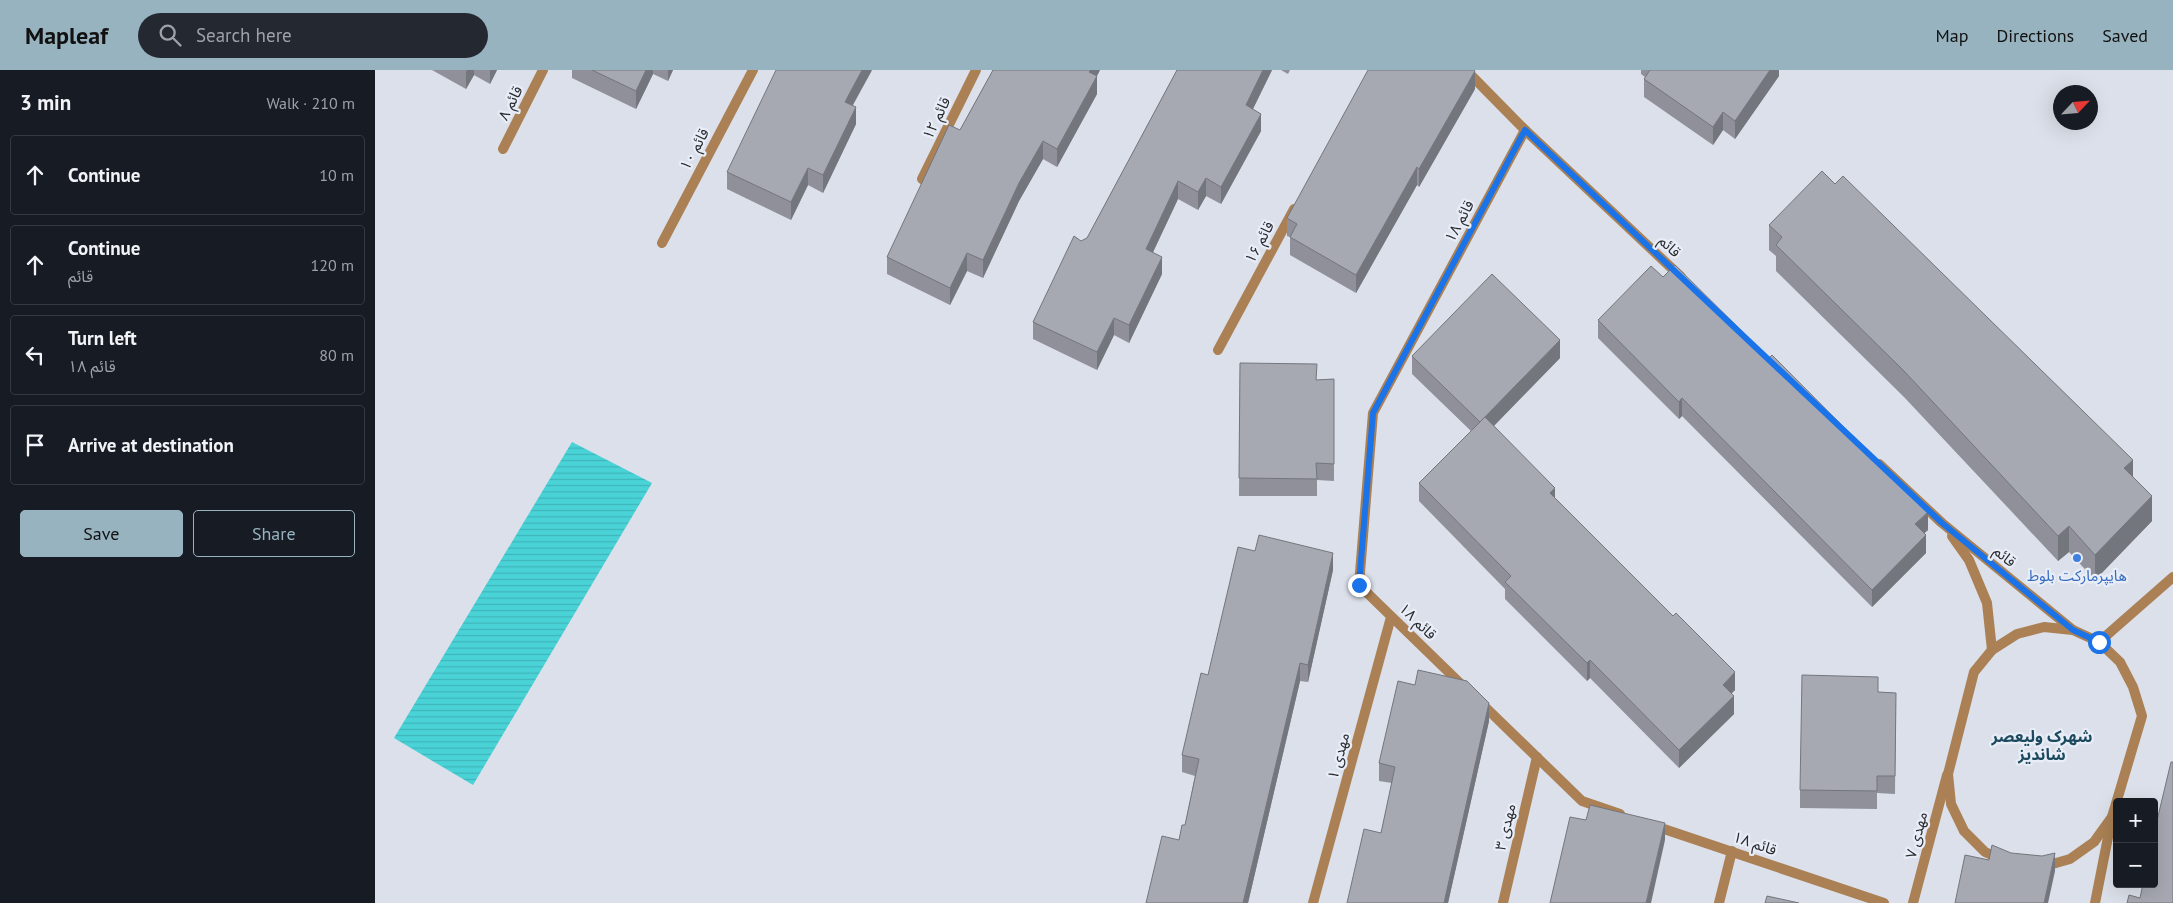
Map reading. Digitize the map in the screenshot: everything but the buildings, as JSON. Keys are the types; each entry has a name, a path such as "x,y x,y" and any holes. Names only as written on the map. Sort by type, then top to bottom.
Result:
{"street":[{"name":"قائم ۸","path":"503,149 543,70"},
{"name":"قائم ۱۰","path":"662,243 753,70"},
{"name":"قائم ۱۲","path":"922,179 976,70"},
{"name":"قائم","path":"1466,70 1525,130 1691,286"},
{"name":"قائم ۱۸","path":"1525,130 1373,413 1359,585 1582,801 1884,903"},
{"name":"قائم ۱۶","path":"1218,350 1298,201"},
{"name":"قائم","path":"1870,455 1942,523 2073,630"},
{"name":"قائم","path":"1942,523 1969,560 1987,603 1992,650"},
{"path":"2099,642 2173,577"},
{"name":"مهدی ۱","path":"1313,903 1391,617"},
{"name":"مهدی ۷","path":"1913,903 1974,672 1992,650 2017,634 2044,628 2073,630"},
{"path":"2073,630 2099,642 2119,662 2133,687 2142,716 2111,817 2095,903"},
{"name":"مهدی ۳","path":"1503,903 1537,757"},
{"path":"1948,774 1951,804 1964,831 1985,852 2012,864 2042,867 2070,859 2094,842 2111,817"},
{"path":"1719,903 1731,852"}],"water":[{"path":"572,442 652,483 473,785 394,738"}],"place":[{"name":"هایپرمارکت بلوط","path":"2077,558"}],"district":[{"name":"شهرک ولیعصر شاندیز","path":"2042,745"}],"route":[{"path":"1359,585 1373,413 1525,130 1942,523 2073,630 2099,642"}]}
